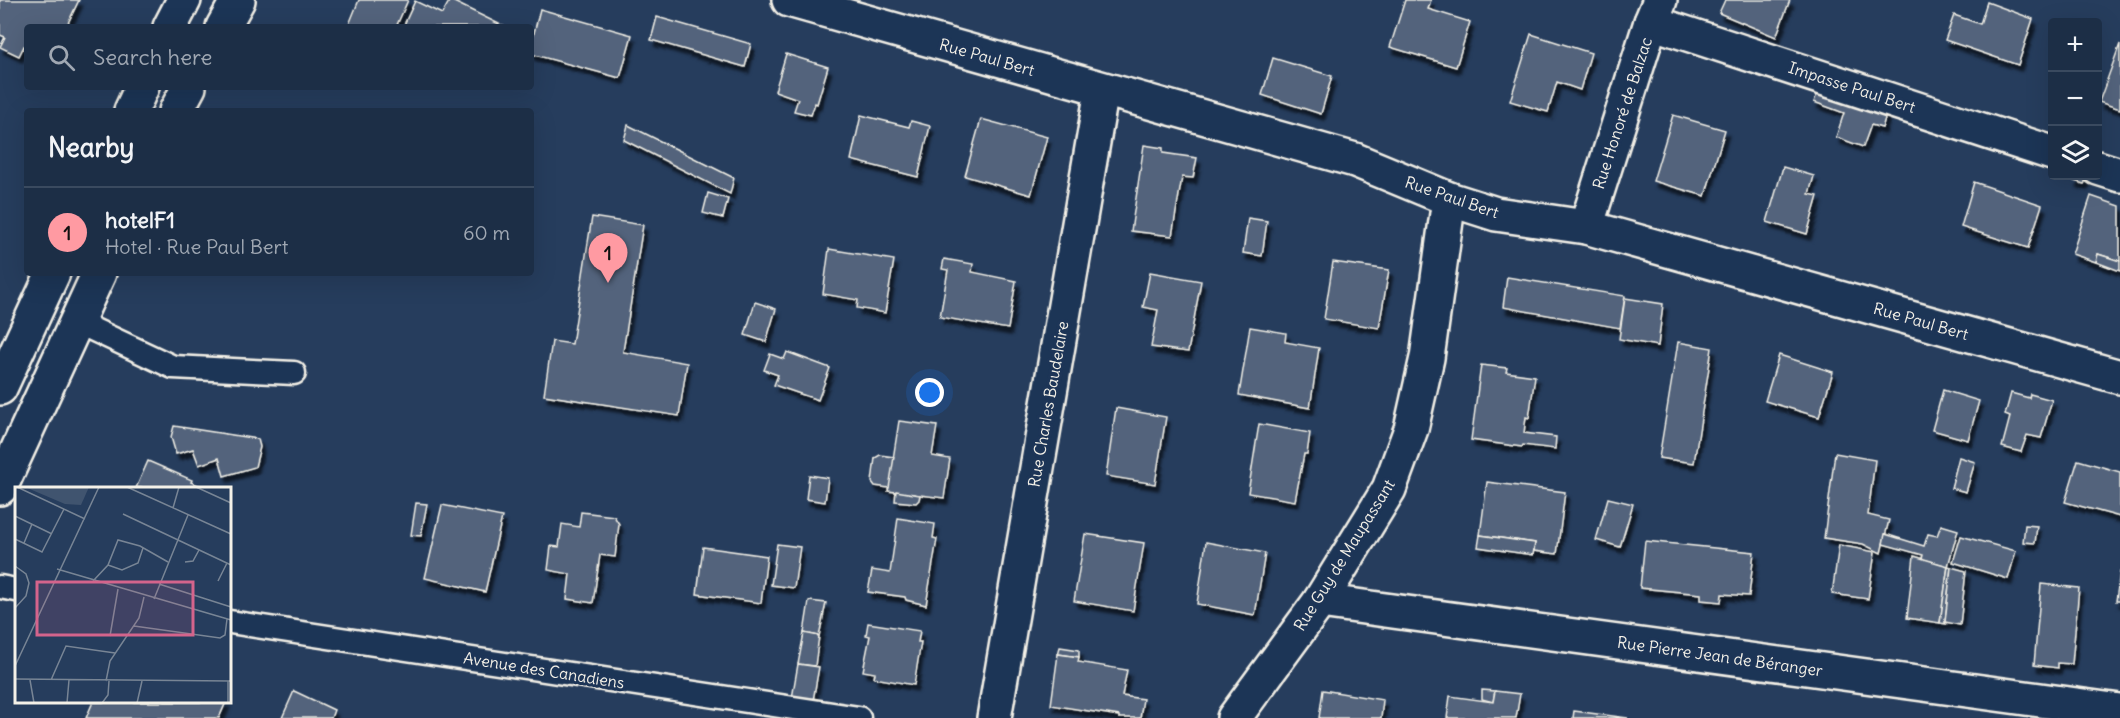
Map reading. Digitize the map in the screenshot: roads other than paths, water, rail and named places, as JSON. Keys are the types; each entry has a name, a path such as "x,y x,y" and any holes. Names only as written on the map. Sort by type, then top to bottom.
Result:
{"street":[{"path":"172,24 184,0"},
{"path":"225,24 238,0"},
{"name":"Rue Paul Bert","path":"789,0 1355,160 1449,199 1496,214 1586,227 2120,377"},
{"name":"Impasse Paul Bert","path":"1656,11 2048,152"},
{"name":"Rue Honoré de Balzac","path":"1586,227 1656,11"},
{"path":"132,108 140,90"},
{"path":"178,108 187,90"},
{"name":"Rue Charles Baudelaire","path":"994,718 1102,90"},
{"path":"2102,170 2120,175"},
{"name":"Rue Guy de Maupassant","path":"1234,718 1320,601 1389,489 1412,429 1427,358 1449,199"},
{"path":"0,388 53,276"},
{"path":"0,488 98,276"},
{"name":"Rue Pierre Jean de Béranger","path":"1320,601 2120,711"}],"lane":[{"path":"77,322 173,367 294,373"},
{"path":"0,587 15,590"},
{"name":"Avenue des Canadiens","path":"231,622 859,718"}],"place":[{"name":"hotelF1","path":"608,283"}]}
